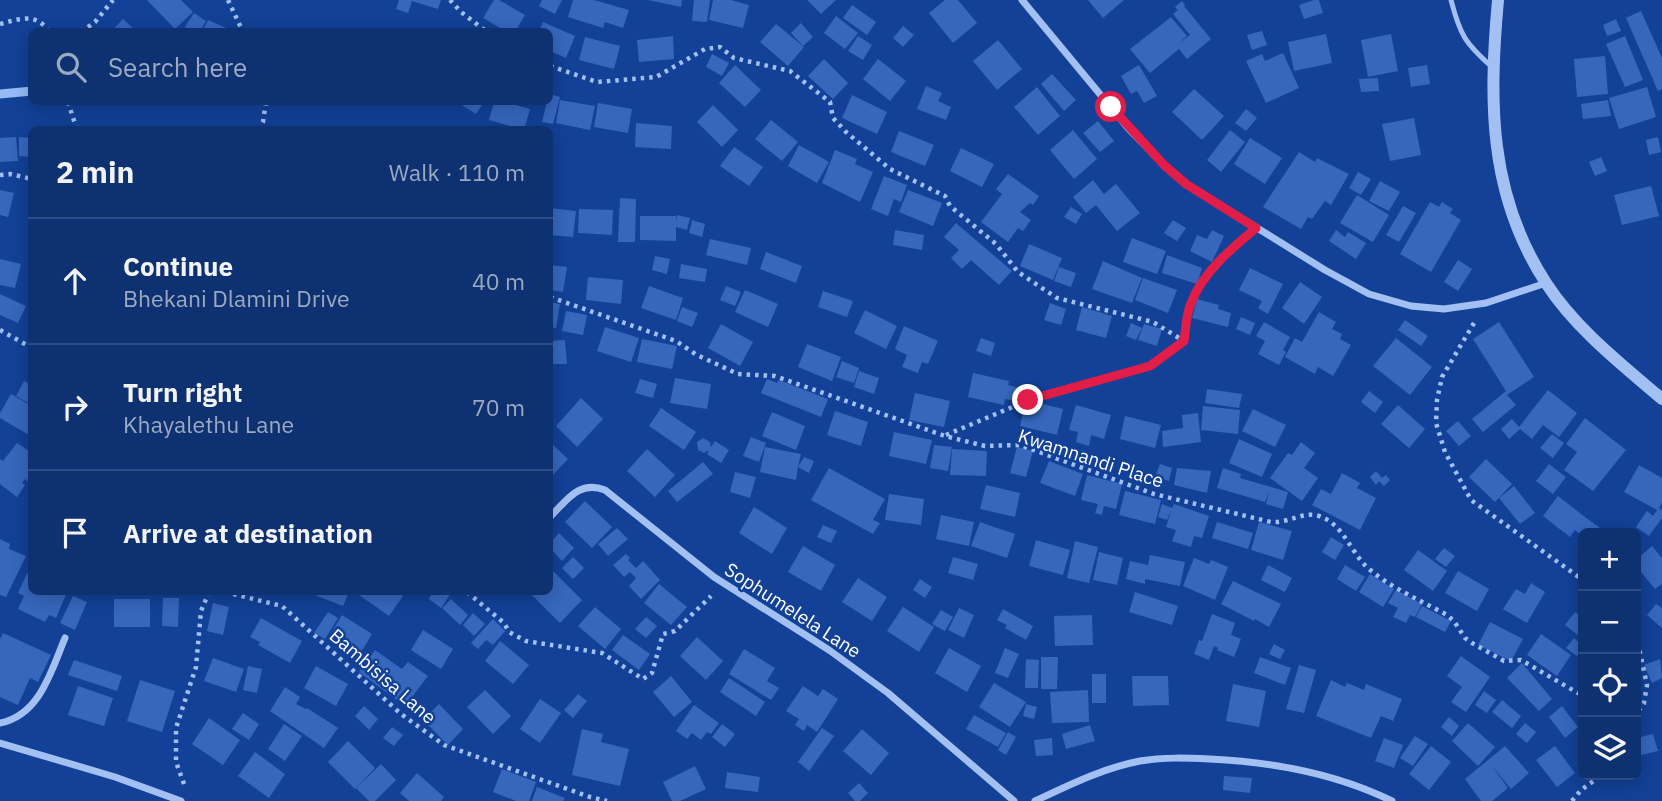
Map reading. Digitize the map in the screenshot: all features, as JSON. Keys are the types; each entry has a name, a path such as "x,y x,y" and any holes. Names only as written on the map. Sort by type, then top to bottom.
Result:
{"street":[{"path":"1022,0 1129,128 1186,184 1369,294 1411,306 1444,309 1486,303 1546,283"},
{"path":"1498,0 1492,67 1496,141 1502,186 1524,242 1546,283 1572,315 1610,354 1662,399"},
{"name":"Sophumelela Lane","path":"553,514 579,489 588,486 605,490 668,542 724,583 829,650 888,693 1014,801"},
{"path":"0,723 10,721 33,706 65,638"},
{"path":"0,743 116,777 181,801"},
{"path":"1035,801 1104,771 1140,761 1171,758 1282,765 1327,776 1392,801"}],"lane":[{"path":"1451,0 1457,25 1470,48 1492,67"}],"path":[{"path":"87,28 113,0"},
{"path":"228,0 241,28"},
{"path":"450,0 482,28"},
{"path":"0,24 34,18 46,28"},
{"path":"553,67 597,82 656,77 705,49 720,47 734,58 790,71 830,102 833,118 846,132 890,169 945,196 950,206 996,244 1018,272 1030,281 1057,299 1153,322 1184,341"},
{"path":"69,105 76,126"},
{"path":"261,126 266,105"},
{"path":"0,175 28,178"},
{"path":"945,436 1028,400 1150,366 1184,341 1190,305 1196,292 1228,252 1256,228"},
{"name":"Kwamnandi Place","path":"553,299 676,341 697,355 738,374 775,376 945,436 985,446 1020,445 1154,494 1271,522 1290,522 1307,514 1322,517 1344,536 1368,568 1447,615 1465,638 1504,660 1521,660 1578,693"},
{"path":"1486,303 1442,377 1436,423 1445,452 1471,500 1578,576"},
{"path":"0,330 28,346"},
{"path":"471,595 504,623 509,632 526,641 601,653 643,679 652,673 663,635 675,631 724,583"},
{"path":"187,791 176,762 176,728 196,667 201,611 208,595"},
{"name":"Bambisisa Lane","path":"237,595 282,606 401,714 444,745 607,801"},
{"path":"1641,657 1647,685 1641,707"},
{"path":"1572,801 1595,780"}],"building":[{"path":"147,0 181,0 193,12 174,28"},
{"path":"399,0 441,0 438,9 412,1 408,13 396,9"},
{"path":"494,0 499,0 525,15 517,28 500,28 483,18"},
{"path":"542,0 562,0 555,14 539,6"},
{"path":"573,0 594,0 629,10 623,28 605,22 603,28 568,17"},
{"path":"648,0 682,0 681,7"},
{"path":"694,0 710,0 707,22 692,21"},
{"path":"713,0 731,0 749,5 743,28 709,20"},
{"path":"807,0 836,0 821,14"},
{"path":"945,0 958,0 977,23 953,43 929,13"},
{"path":"1088,0 1124,0 1103,18"},
{"path":"1319,0 1323,13 1304,19 1299,5"},
{"path":"1182,1 1211,39 1187,59 1179,49 1150,73 1130,49 1171,17 1187,36 1178,44 1190,35 1173,14 1178,10 1175,7"},
{"path":"852,5 876,22 867,35 843,18"},
{"path":"1641,11 1662,58 1662,89 1658,91 1626,18"},
{"path":"194,13 206,21 202,28 185,27"},
{"path":"836,16 858,33 845,49 824,33"},
{"path":"123,19 133,28 115,28"},
{"path":"1616,19 1621,31 1607,36 1603,25"},
{"path":"208,20 226,28 204,28"},
{"path":"543,22 575,36 566,58 553,52 553,28 541,28"},
{"path":"801,23 813,37 803,46 791,33"},
{"path":"776,24 804,47 788,66 760,42"},
{"path":"903,26 914,35 903,47 893,38"},
{"path":"1262,31 1267,45 1252,50 1247,35"},
{"path":"1326,34 1332,63 1294,71 1288,42"},
{"path":"1391,34 1398,71 1368,77 1361,40"},
{"path":"673,36 674,59 639,62 637,40"},
{"path":"858,36 872,45 863,60 848,51"},
{"path":"1625,36 1643,80 1625,87 1606,44"},
{"path":"585,37 620,46 614,69 579,60"},
{"path":"998,40 1022,69 997,90 973,61"},
{"path":"1283,53 1299,88 1266,103 1246,61 1262,54 1265,61"},
{"path":"712,54 729,63 722,76 706,67"},
{"path":"1605,56 1608,94 1577,97 1574,59"},
{"path":"824,59 848,83 833,99 808,76"},
{"path":"878,59 906,81 890,101 863,79"},
{"path":"735,65 761,90 745,107 719,83"},
{"path":"1139,65 1157,96 1144,103 1137,91 1131,94 1121,76"},
{"path":"1427,65 1430,84 1411,87 1408,68"},
{"path":"1052,74 1076,100 1064,111 1041,84"},
{"path":"1378,78 1379,91 1361,92 1359,79"},
{"path":"926,86 942,93 938,101 951,107 946,120 917,109"},
{"path":"1037,87 1060,116 1038,135 1014,107"},
{"path":"1647,87 1656,117 1619,129 1609,98"},
{"path":"1194,89 1224,116 1202,140 1172,112"},
{"path":"553,95 560,97 553,124 542,122 546,105 553,105"},
{"path":"852,95 887,112 877,134 842,118"},
{"path":"560,100 595,106 590,130 556,123"},
{"path":"1608,100 1611,116 1583,119 1581,104"},
{"path":"598,103 632,109 628,133 594,127"},
{"path":"462,105 482,105 476,114"},
{"path":"493,105 515,105 530,109 525,126 510,126 489,120"},
{"path":"713,105 738,130 722,147 697,122"},
{"path":"1246,109 1257,118 1246,131 1235,123"},
{"path":"1414,118 1421,155 1390,161 1382,124"},
{"path":"771,120 798,142 782,161 755,139"},
{"path":"1098,121 1114,141 1100,152 1083,133"},
{"path":"636,123 672,126 671,149 635,147"},
{"path":"1073,130 1097,159 1074,179 1050,150"},
{"path":"1230,130 1245,142 1221,172 1207,160"},
{"path":"899,131 934,145 925,166 891,152"},
{"path":"16,137 18,161 0,162 0,138"},
{"path":"19,137 28,138 28,157 19,156"},
{"path":"1658,137 1661,152 1649,155 1646,140"},
{"path":"1250,138 1282,158 1265,184 1234,164"},
{"path":"799,145 829,162 817,183 788,166"},
{"path":"734,147 763,167 749,186 720,166"},
{"path":"961,148 994,164 982,187 950,171"},
{"path":"835,150 857,159 855,164 873,172 860,202 822,183"},
{"path":"1299,152 1315,162 1317,158 1349,174 1331,205 1325,201 1312,219 1308,217 1301,229 1263,207"},
{"path":"1601,157 1607,171 1595,176 1589,162"},
{"path":"1358,172 1371,179 1361,195 1349,188"},
{"path":"1008,174 1039,196 1033,205 1030,203 1020,212 1031,220 1023,231 1018,228 1008,242 981,222 1002,194 996,189"},
{"path":"884,176 907,185 901,202 894,199 888,216 871,209"},
{"path":"1093,180 1104,194 1116,184 1140,213 1117,231 1096,205 1086,213 1073,197"},
{"path":"1380,181 1400,192 1389,211 1369,201"},
{"path":"1651,186 1659,216 1622,225 1614,195"},
{"path":"0,190 14,193 8,217 0,215"},
{"path":"908,190 942,203 933,226 899,212"},
{"path":"1357,195 1389,215 1373,242 1340,223"},
{"path":"620,198 636,199 635,242 618,242"},
{"path":"1430,202 1439,207 1442,202 1453,209 1450,213 1461,220 1431,272 1400,254"},
{"path":"1403,206 1416,213 1399,242 1386,235"},
{"path":"1071,207 1082,214 1076,224 1064,217"},
{"path":"553,208 576,211 573,237 553,235"},
{"path":"579,209 613,210 612,235 578,233"},
{"path":"677,215 690,218 687,230 676,227 676,241 640,240 640,216 676,216 676,221"},
{"path":"692,220 705,224 702,237 689,233"},
{"path":"1173,220 1186,228 1177,241 1164,233"},
{"path":"956,223 1012,271 999,285 971,260 962,269 951,258 959,250 944,237"},
{"path":"895,230 924,235 922,250 893,245"},
{"path":"1212,230 1224,236 1212,262 1190,251 1197,235 1207,239"},
{"path":"1336,230 1345,237 1348,232 1366,243 1356,259 1329,241"},
{"path":"1132,238 1166,251 1157,274 1123,262"},
{"path":"710,239 751,248 747,265 706,255"},
{"path":"1029,244 1062,258 1053,280 1020,266"},
{"path":"766,252 802,266 796,283 760,269"},
{"path":"1167,255 1202,268 1197,284 1162,273"},
{"path":"655,256 670,259 667,274 652,270"},
{"path":"0,259 21,264 15,288 0,285"},
{"path":"1458,260 1472,269 1458,291 1444,282"},
{"path":"1103,261 1142,278 1132,303 1092,289"},
{"path":"681,264 707,269 705,282 679,278"},
{"path":"553,265 567,267 563,292 553,290"},
{"path":"1059,267 1076,273 1071,287 1054,281"},
{"path":"1250,268 1283,284 1268,314 1258,308 1262,301 1239,290"},
{"path":"588,277 623,280 621,304 586,300"},
{"path":"1143,278 1177,290 1168,313 1135,300"},
{"path":"1300,282 1322,297 1304,324 1282,308"},
{"path":"649,286 683,298 676,320 641,308"},
{"path":"726,286 741,292 735,306 720,300"},
{"path":"745,290 778,304 768,327 735,312"},
{"path":"823,291 853,301 847,317 818,307"},
{"path":"0,294 26,306 18,323 0,315"},
{"path":"1197,299 1219,305 1218,309 1231,313 1228,327 1192,318"},
{"path":"553,303 560,304 556,328 553,328"},
{"path":"1050,303 1066,309 1061,325 1044,320"},
{"path":"682,307 698,313 692,327 677,321"},
{"path":"1082,307 1112,316 1106,338 1076,330"},
{"path":"865,310 897,326 886,349 854,333"},
{"path":"566,311 587,315 583,335 562,331"},
{"path":"1319,312 1336,322 1332,329 1342,334 1340,339 1351,345 1333,376 1318,367 1315,374 1285,357 1295,338 1302,342"},
{"path":"1241,317 1255,323 1250,335 1236,329"},
{"path":"1405,320 1428,336 1421,346 1398,330"},
{"path":"1264,322 1290,337 1279,365 1258,354 1265,341 1256,336"},
{"path":"1499,322 1534,377 1507,395 1516,405 1483,432 1472,419 1506,391 1473,339"},
{"path":"1131,323 1142,328 1136,340 1126,336"},
{"path":"721,324 753,342 740,366 708,348"},
{"path":"1144,324 1162,329 1157,346 1138,340"},
{"path":"904,326 938,341 928,364 922,362 918,373 902,367 907,355 895,349"},
{"path":"605,327 639,338 631,362 597,351"},
{"path":"981,338 995,343 991,356 976,351"},
{"path":"1396,338 1432,367 1410,395 1373,366"},
{"path":"642,339 677,346 672,369 637,362"},
{"path":"565,340 567,364 553,364 553,341"},
{"path":"807,344 841,357 832,381 798,367"},
{"path":"842,361 859,368 854,383 836,377"},
{"path":"859,371 879,378 874,394 854,387"},
{"path":"973,373 1009,381 1008,385 1023,389 1020,402 1005,399 1004,405 968,397"},
{"path":"675,378 711,384 707,409 670,403"},
{"path":"640,379 657,384 653,398 635,393"},
{"path":"767,379 777,383 779,380 828,399 821,417 761,393"},
{"path":"24,381 28,383 28,403 16,396"},
{"path":"1207,389 1242,394 1239,408 1205,403"},
{"path":"1548,390 1577,413 1559,437 1543,425 1532,439 1520,429 1509,439 1501,429 1512,419 1519,427"},
{"path":"1369,391 1383,402 1375,413 1361,402"},
{"path":"915,393 950,401 944,427 909,420"},
{"path":"11,394 28,404 28,434 0,418"},
{"path":"581,398 603,419 577,447 556,426"},
{"path":"1039,403 1063,409 1057,435 1020,426 1025,404 1038,407"},
{"path":"1076,405 1111,415 1104,439 1091,435 1089,446 1076,442 1078,432 1069,430"},
{"path":"1398,405 1425,429 1409,448 1381,424"},
{"path":"1203,406 1240,410 1238,434 1201,430"},
{"path":"661,408 696,432 684,450 649,426"},
{"path":"1253,409 1286,425 1275,447 1242,431"},
{"path":"835,411 868,422 861,446 827,435"},
{"path":"772,412 805,426 796,450 762,436"},
{"path":"1198,413 1201,442 1163,447 1162,431 1183,428 1182,415"},
{"path":"1125,416 1161,425 1155,448 1120,439"},
{"path":"1585,418 1626,450 1593,491 1564,470 1577,452 1566,444"},
{"path":"1458,421 1471,436 1459,446 1446,431"},
{"path":"894,432 932,440 926,464 889,456"},
{"path":"1552,434 1564,443 1553,458 1540,448"},
{"path":"751,437 766,443 759,462 743,456"},
{"path":"703,438 710,442 711,447 715,441 729,450 721,463 707,454 709,450 704,453 698,450 697,442"},
{"path":"1239,439 1272,454 1262,477 1229,463"},
{"path":"1301,442 1315,453 1304,468 1318,478 1302,501 1270,478 1288,453 1292,455"},
{"path":"17,443 28,450 28,482 25,479 22,483 25,485 17,497 0,484 0,459 3,461"},
{"path":"553,445 568,459 553,475"},
{"path":"934,445 952,447 948,471 930,468"},
{"path":"765,447 801,454 796,480 760,472"},
{"path":"1017,447 1033,451 1026,477 1010,473"},
{"path":"647,449 675,475 655,497 627,471"},
{"path":"952,449 987,451 986,476 950,475"},
{"path":"804,457 814,461 809,473 798,467"},
{"path":"1486,459 1512,484 1495,502 1469,477"},
{"path":"1049,461 1083,474 1075,496 1040,483"},
{"path":"703,462 713,474 677,502 668,491"},
{"path":"1160,464 1172,468 1169,481 1155,477"},
{"path":"1549,464 1566,477 1553,494 1536,481"},
{"path":"1639,465 1662,478 1662,503 1659,508 1662,510 1662,518 1649,536 1636,527 1647,511 1653,516 1657,510 1624,492"},
{"path":"829,468 885,499 873,520 880,523 873,534 811,500"},
{"path":"1177,468 1211,471 1207,493 1174,485"},
{"path":"1223,468 1241,474 1240,478 1288,492 1283,509 1266,504 1269,492 1265,502 1217,488"},
{"path":"1376,471 1382,478 1386,475 1390,480 1384,486 1379,481 1376,485 1370,477"},
{"path":"735,472 756,477 750,498 730,492"},
{"path":"1342,473 1360,483 1357,488 1376,498 1360,530 1312,505 1321,489 1331,494"},
{"path":"1087,475 1122,484 1116,509 1104,506 1102,515 1095,513 1098,504 1081,500"},
{"path":"986,485 1020,493 1015,517 980,509"},
{"path":"1514,486 1535,513 1520,524 1499,498"},
{"path":"1125,491 1161,500 1155,524 1119,515"},
{"path":"889,494 924,499 921,525 885,520"},
{"path":"1558,496 1600,528 1578,528 1578,532 1575,530 1570,537 1543,516"},
{"path":"585,501 612,527 592,548 565,522"},
{"path":"1162,504 1172,508 1174,504 1209,516 1202,538 1194,536 1191,547 1172,541 1176,530 1166,527 1171,511 1167,520 1158,517"},
{"path":"754,507 787,528 772,554 739,533"},
{"path":"941,515 974,522 969,546 936,539"},
{"path":"980,522 1015,534 1007,558 971,546"},
{"path":"1217,522 1253,533 1248,549 1212,538"},
{"path":"1259,522 1292,531 1283,560 1251,550"},
{"path":"823,525 837,531 831,543 817,537"},
{"path":"617,528 628,539 608,556 598,544"},
{"path":"559,533 574,548 562,561 553,551 553,540"},
{"path":"1331,537 1344,545 1335,560 1322,552"},
{"path":"0,539 10,544 9,549 26,556 6,597 0,595"},
{"path":"1036,540 1070,550 1063,575 1029,566"},
{"path":"1075,541 1098,547 1089,583 1067,578"},
{"path":"803,546 835,565 821,591 788,572"},
{"path":"1652,546 1662,558 1662,584 1655,589 1641,572 1641,556"},
{"path":"1444,548 1455,556 1446,567 1435,559"},
{"path":"1418,550 1447,571 1433,591 1404,570"},
{"path":"1099,552 1123,558 1117,585 1093,580"},
{"path":"626,554 636,568 643,561 660,580 641,599 629,586 636,578 630,572 624,577 613,565"},
{"path":"1150,555 1185,562 1180,586 1145,579 1145,584 1126,579 1130,561 1148,565"},
{"path":"573,557 584,568 573,579 562,568"},
{"path":"953,557 978,564 973,580 948,573"},
{"path":"1194,558 1209,564 1211,560 1228,567 1215,600 1183,586"},
{"path":"1268,565 1292,578 1285,592 1261,580"},
{"path":"1345,565 1365,577 1356,591 1337,579"},
{"path":"553,571 582,600 560,623 532,595 553,595"},
{"path":"1458,571 1489,589 1477,611 1445,593"},
{"path":"28,572 28,595 66,595 56,618 49,615 45,622 18,609 24,596 18,593"},
{"path":"1370,574 1394,589 1383,607 1359,592"},
{"path":"858,578 887,597 872,621 842,602"},
{"path":"920,579 932,587 925,598 913,590"},
{"path":"1233,581 1281,604 1269,627 1221,604"},
{"path":"1531,583 1545,592 1527,623 1503,609 1516,589 1525,594"},
{"path":"659,584 687,607 671,625 644,603"},
{"path":"1396,590 1422,604 1415,617 1410,615 1406,623 1393,617 1398,608 1388,603"},
{"path":"1135,592 1178,606 1172,625 1129,612"},
{"path":"315,595 348,595 343,606"},
{"path":"359,595 403,596 389,616"},
{"path":"431,595 450,595 441,608 429,599"},
{"path":"73,596 87,602 75,630 60,623"},
{"path":"163,598 179,598 178,627 162,626"},
{"path":"114,599 150,599 150,627 114,627"},
{"path":"451,599 468,615 460,625 442,608"},
{"path":"213,603 229,607 223,635 207,631"},
{"path":"1656,604 1662,608 1662,628 1647,615"},
{"path":"1422,606 1451,621 1445,632 1416,617"},
{"path":"595,607 621,629 605,649 578,626"},
{"path":"903,607 934,627 919,652 887,631"},
{"path":"959,608 974,615 964,638 948,630"},
{"path":"1003,609 1033,626 1026,640 997,620"},
{"path":"941,610 953,617 945,631 932,624"},
{"path":"328,612 338,618 325,639 314,633"},
{"path":"1575,612 1578,614 1578,635 1565,625"},
{"path":"473,613 485,624 474,636 463,625"},
{"path":"1212,614 1235,623 1231,635 1241,639 1234,657 1214,646 1209,660 1194,654"},
{"path":"342,615 372,634 360,654 330,635"},
{"path":"1092,615 1093,645 1055,646 1054,616"},
{"path":"646,617 657,626 646,638 635,629"},
{"path":"261,618 302,641 290,663 258,645 260,642 250,637"},
{"path":"493,619 505,631 493,645 486,640 478,649 471,643"},
{"path":"1490,622 1523,639 1511,661 1478,645"},
{"path":"423,630 453,649 441,669 411,650"},
{"path":"3,633 51,655 38,682 30,678 18,705 0,697 0,639"},
{"path":"1541,634 1571,655 1557,676 1527,655"},
{"path":"623,635 650,654 639,670 612,650"},
{"path":"697,637 723,661 706,680 680,656"},
{"path":"1574,638 1578,642 1577,656 1566,648"},
{"path":"500,641 529,665 513,684 485,661"},
{"path":"1274,644 1285,650 1280,659 1269,654"},
{"path":"949,648 981,666 967,692 935,673"},
{"path":"1005,648 1019,654 1008,678 995,673"},
{"path":"744,649 775,668 767,681 779,688 771,700 729,674"},
{"path":"375,650 402,669 408,662 428,676 405,706 359,672"},
{"path":"1461,656 1490,677 1466,712 1451,702 1462,687 1447,676"},
{"path":"1041,657 1058,657 1057,689 1041,689"},
{"path":"1260,657 1291,668 1285,685 1254,673"},
{"path":"213,658 244,669 236,692 204,681"},
{"path":"1026,659 1039,660 1038,688 1025,688"},
{"path":"1660,659 1662,678 1652,683 1644,665"},
{"path":"74,660 122,676 117,691 68,675"},
{"path":"1522,663 1552,699 1539,711 1507,678"},
{"path":"1299,665 1316,670 1304,713 1286,709"},
{"path":"248,666 262,669 257,693 243,690"},
{"path":"316,666 348,684 336,706 304,688"},
{"path":"1092,674 1106,674 1106,703 1092,703"},
{"path":"671,676 692,702 674,717 653,692"},
{"path":"1132,676 1168,676 1169,705 1133,706"},
{"path":"729,678 765,702 756,716 720,692"},
{"path":"140,680 175,691 162,732 127,721"},
{"path":"1331,680 1345,687 1347,683 1364,690 1366,684 1402,699 1393,721 1381,716 1371,738 1316,716"},
{"path":"994,683 1026,702 1010,727 979,707"},
{"path":"1233,684 1266,691 1259,727 1226,721"},
{"path":"78,686 113,698 104,726 68,715"},
{"path":"803,686 818,696 823,689 838,699 817,732 807,725 804,731 795,725 799,719 786,711"},
{"path":"285,687 300,697 296,704 338,728 324,748 270,711"},
{"path":"485,690 511,716 493,734 467,707"},
{"path":"1088,690 1089,722 1052,723 1050,692"},
{"path":"1484,691 1496,700 1487,713 1475,705"},
{"path":"578,694 587,701 573,718 564,710"},
{"path":"540,699 561,713 540,743 520,729"},
{"path":"1502,700 1521,716 1512,728 1492,712"},
{"path":"439,704 463,729 448,745 423,720"},
{"path":"1026,704 1037,707 1034,719 1023,716"},
{"path":"694,705 719,723 711,734 707,732 701,740 692,733 687,739 676,731"},
{"path":"364,706 378,719 369,730 355,716"},
{"path":"1562,706 1578,727 1565,738 1549,717"},
{"path":"243,713 259,724 249,740 232,729"},
{"path":"974,715 1006,733 998,747 966,729"},
{"path":"1449,717 1459,726 1452,736 1441,727"},
{"path":"209,718 240,740 223,765 192,744"},
{"path":"1468,723 1495,747 1478,766 1452,741"},
{"path":"1525,723 1536,732 1527,743 1516,734"},
{"path":"284,724 302,736 285,761 268,749"},
{"path":"722,724 735,734 725,747 712,737"},
{"path":"1090,725 1095,741 1066,749 1062,734"},
{"path":"392,727 403,735 394,746 383,738"},
{"path":"822,728 834,736 809,771 798,762"},
{"path":"582,729 603,734 601,742 629,749 620,786 572,775"},
{"path":"862,729 889,753 871,775 843,751"},
{"path":"1008,732 1016,737 1006,755 998,750"},
{"path":"1653,734 1658,751 1641,755 1641,737"},
{"path":"1415,736 1428,744 1413,766 1400,758"},
{"path":"1052,738 1053,755 1036,756 1034,740"},
{"path":"1384,738 1403,745 1394,768 1375,761"},
{"path":"348,741 375,768 355,789 328,762"},
{"path":"1431,746 1451,762 1429,790 1409,774"},
{"path":"1505,746 1529,773 1511,789 1491,765 1508,788 1492,801 1481,801 1465,779"},
{"path":"1555,746 1575,773 1557,787 1536,760"},
{"path":"255,752 285,774 269,798 238,776"},
{"path":"381,764 396,780 375,801 369,801 356,788"},
{"path":"695,766 706,789 680,801 672,801 663,782"},
{"path":"502,769 536,782 529,801 516,801 493,792"},
{"path":"727,772 760,777 758,792 725,788"},
{"path":"417,773 444,797 441,801 409,801 400,793"},
{"path":"1224,776 1252,778 1250,793 1223,790"},
{"path":"859,783 868,793 860,801 855,801 848,793"},
{"path":"537,787 565,798 563,801 532,801"}],"waterway":[{"path":"0,94 28,91"}],"route":[{"path":"1028,400 1150,366 1184,341 1190,305 1196,292 1228,252 1256,228 1186,184 1164,165 1111,107"}]}
